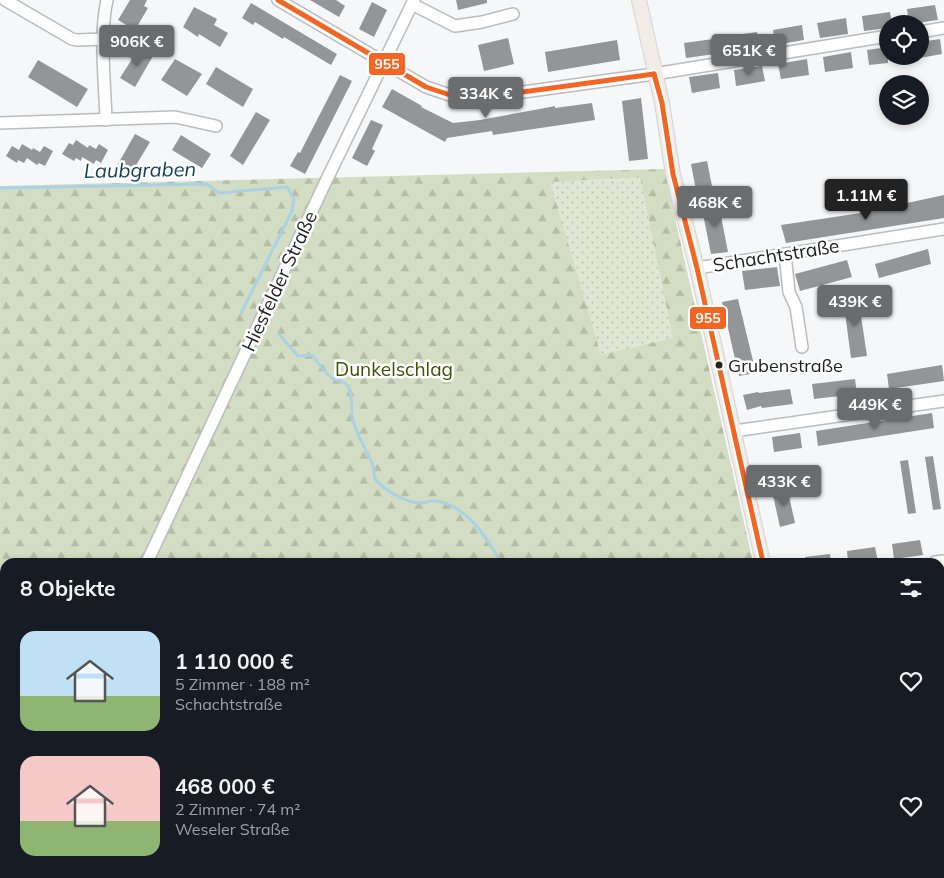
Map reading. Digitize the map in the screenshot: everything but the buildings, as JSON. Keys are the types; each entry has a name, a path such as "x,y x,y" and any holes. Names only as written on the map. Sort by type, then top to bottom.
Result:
{"main road":[{"path":"639,0 662,103 673,174 697,268 762,558"}],"street":[{"path":"6,0 72,39 104,39"},
{"path":"106,120 104,13 107,0"},
{"path":"278,0 426,87 446,94 465,97 494,96 654,74 879,37"},
{"path":"413,2 455,26 482,22 513,14"},
{"name":"Hiesfelder Straße","path":"149,558 413,2"},
{"path":"929,30 944,28"},
{"path":"0,123 175,117 216,126"},
{"name":"Schachtstraße","path":"697,268 944,230"},
{"path":"785,254 789,292 796,307 802,347"},
{"path":"734,432 944,401"}],"green space":[{"name":"Dunkelschlag","path":"666,169 677,227 752,558 0,558 0,186"},
{"path":"640,177 673,338 601,355 550,182"}],"waterway":[{"name":"Laubgraben","path":"0,188 206,184 220,193 287,187 294,199 292,211 241,313"},
{"name":"Laubgraben","path":"279,334 298,356 312,355 329,376 348,386 354,423 373,466 375,478 380,484 397,496 411,501 417,503 437,501 448,504 458,510 475,524 498,558"}],"transit line":[{"name":"955","path":"278,0 426,87 456,97 494,96 654,74"},
{"name":"955","path":"654,74 662,103 673,174 697,268 762,558"}],"place":[{"name":"Grubenstraße","path":"719,365"}]}
